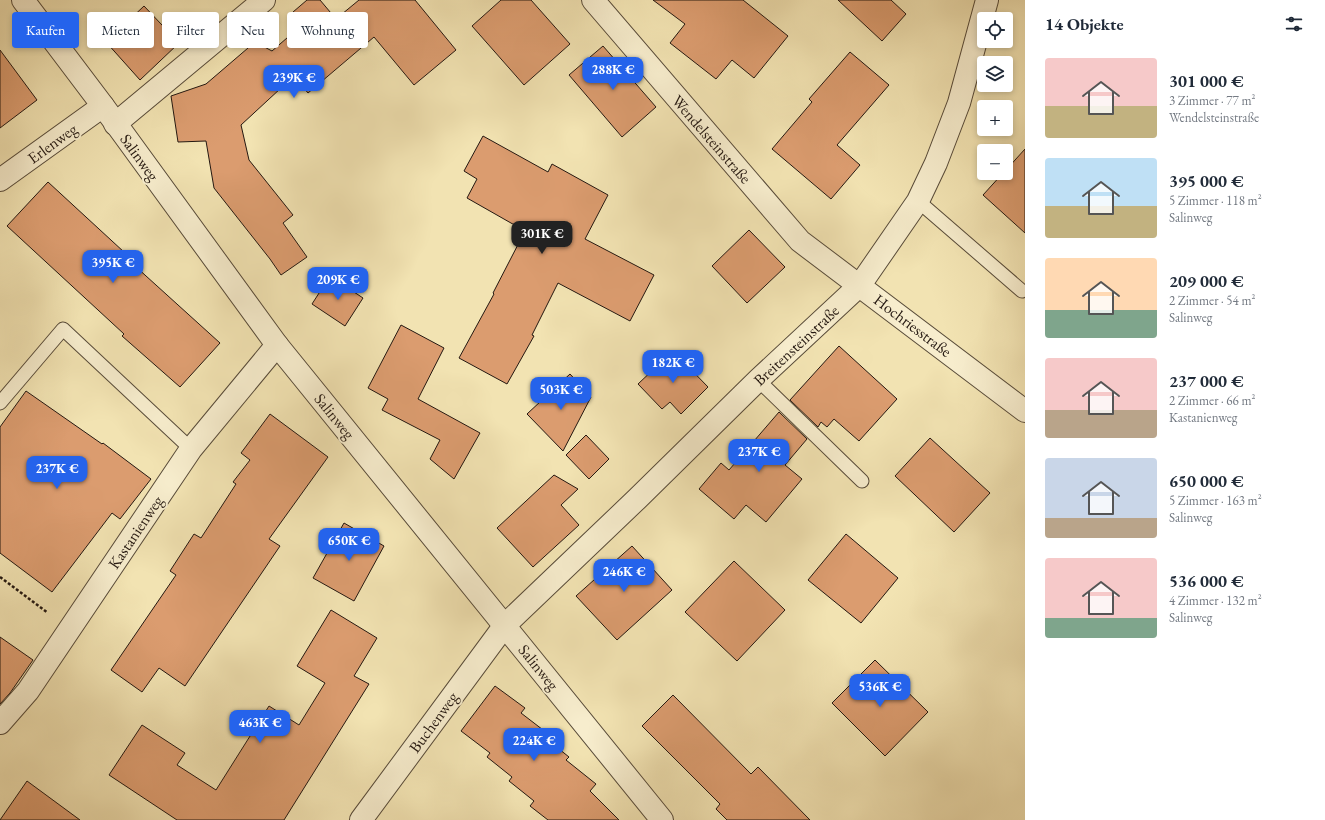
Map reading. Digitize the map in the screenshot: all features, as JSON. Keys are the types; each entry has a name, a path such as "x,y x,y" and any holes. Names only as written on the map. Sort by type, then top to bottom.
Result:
{"street":[{"name":"Salinweg","path":"23,0 277,345 662,820"},
{"name":"Erlenweg","path":"0,180 109,115 264,0"},
{"name":"Wendelsteinstraße","path":"593,0 800,241"},
{"name":"Breitensteinstraße","path":"505,625 637,499 758,380 860,285 918,201 936,162 959,103 987,0"},
{"name":"Hochriesstraße","path":"800,241 1025,411"},
{"name":"Kastanienweg","path":"0,723 28,691 191,449 277,345"},
{"name":"Buchenweg","path":"361,820 505,625"}],"lane":[{"path":"918,201 1022,291"},
{"path":"0,403 63,329 191,449"},
{"path":"758,380 862,481"}],"path":[{"path":"0,578 70,628"}],"building":[{"path":"307,0 320,0 330,12 293,12"},
{"path":"359,0 415,0 456,50 414,85 374,37 368,42 368,12 344,12"},
{"path":"501,0 531,0 570,44 524,85 472,26"},
{"path":"653,0 743,0 788,36 754,78 732,60 716,79 670,43 685,24"},
{"path":"838,0 891,0 906,14 882,41"},
{"path":"144,6 150,12 138,12"},
{"path":"154,17 162,25 162,48 174,48 140,80 111,48 154,48"},
{"path":"287,38 287,48 361,48 308,93 294,76 241,125 249,160 293,215 283,223 307,257 281,275 214,188 206,141 178,142 171,96 206,84 248,48 266,48 272,51 275,48 279,48 279,45"},
{"path":"603,46 656,107 622,137 569,75"},
{"path":"0,50 37,100 0,128"},
{"path":"850,52 889,85 837,145 860,165 831,199 772,149 812,102 809,99"},
{"path":"483,136 548,172 552,164 608,195 585,239 654,275 630,321 558,283 532,335 534,336 507,384 459,358 494,294 493,293 525,231 467,198 477,179 464,171"},
{"path":"1025,149 1025,233 983,195 997,180 1013,180 1013,162"},
{"path":"48,182 137,264 135,266 220,343 180,387 122,336 124,334 7,226"},
{"path":"749,230 785,267 747,303 712,266"},
{"path":"330,276 363,298 345,326 312,304"},
{"path":"401,325 444,348 418,399 480,433 454,479 430,459 440,440 382,410 388,399 368,388"},
{"path":"839,346 897,399 859,441 834,419 827,427 821,422 818,427 790,400"},
{"path":"673,351 708,387 681,414 670,402 662,409 638,384"},
{"path":"570,374 591,397 563,451 527,414"},
{"path":"26,391 102,444 103,443 151,479 120,519 112,513 52,592 0,553 0,427"},
{"path":"779,412 807,439 785,465 802,479 766,522 746,505 734,519 699,489 721,463 729,470"},
{"path":"270,414 328,457 269,539 280,546 185,686 159,668 142,692 111,670 176,575 170,571 194,534 201,538 236,484 233,482 250,460 241,453"},
{"path":"586,435 609,459 589,479 566,455"},
{"path":"930,438 990,493 954,532 895,476"},
{"path":"554,475 578,489 561,505 579,525 533,567 497,528"},
{"path":"344,523 384,546 354,601 313,578"},
{"path":"846,534 898,578 861,623 808,580"},
{"path":"632,546 672,590 617,640 576,596"},
{"path":"734,561 785,610 737,661 685,612"},
{"path":"331,610 377,638 354,676 369,684 284,820 177,820 109,775 142,725 185,753 177,765 216,790 269,706 299,725 325,683 297,666"},
{"path":"0,637 33,660 10,693 0,704"},
{"path":"875,660 928,712 885,756 832,703"},
{"path":"495,686 525,708 521,713 547,733 544,737 569,757 566,760 596,784 590,791 619,820 548,820 530,806 534,801 509,781 512,777 487,757 490,753 461,731"},
{"path":"673,695 751,774 758,767 810,820 727,820 716,809 720,804 642,726"},
{"path":"27,781 80,820 0,820"}]}
